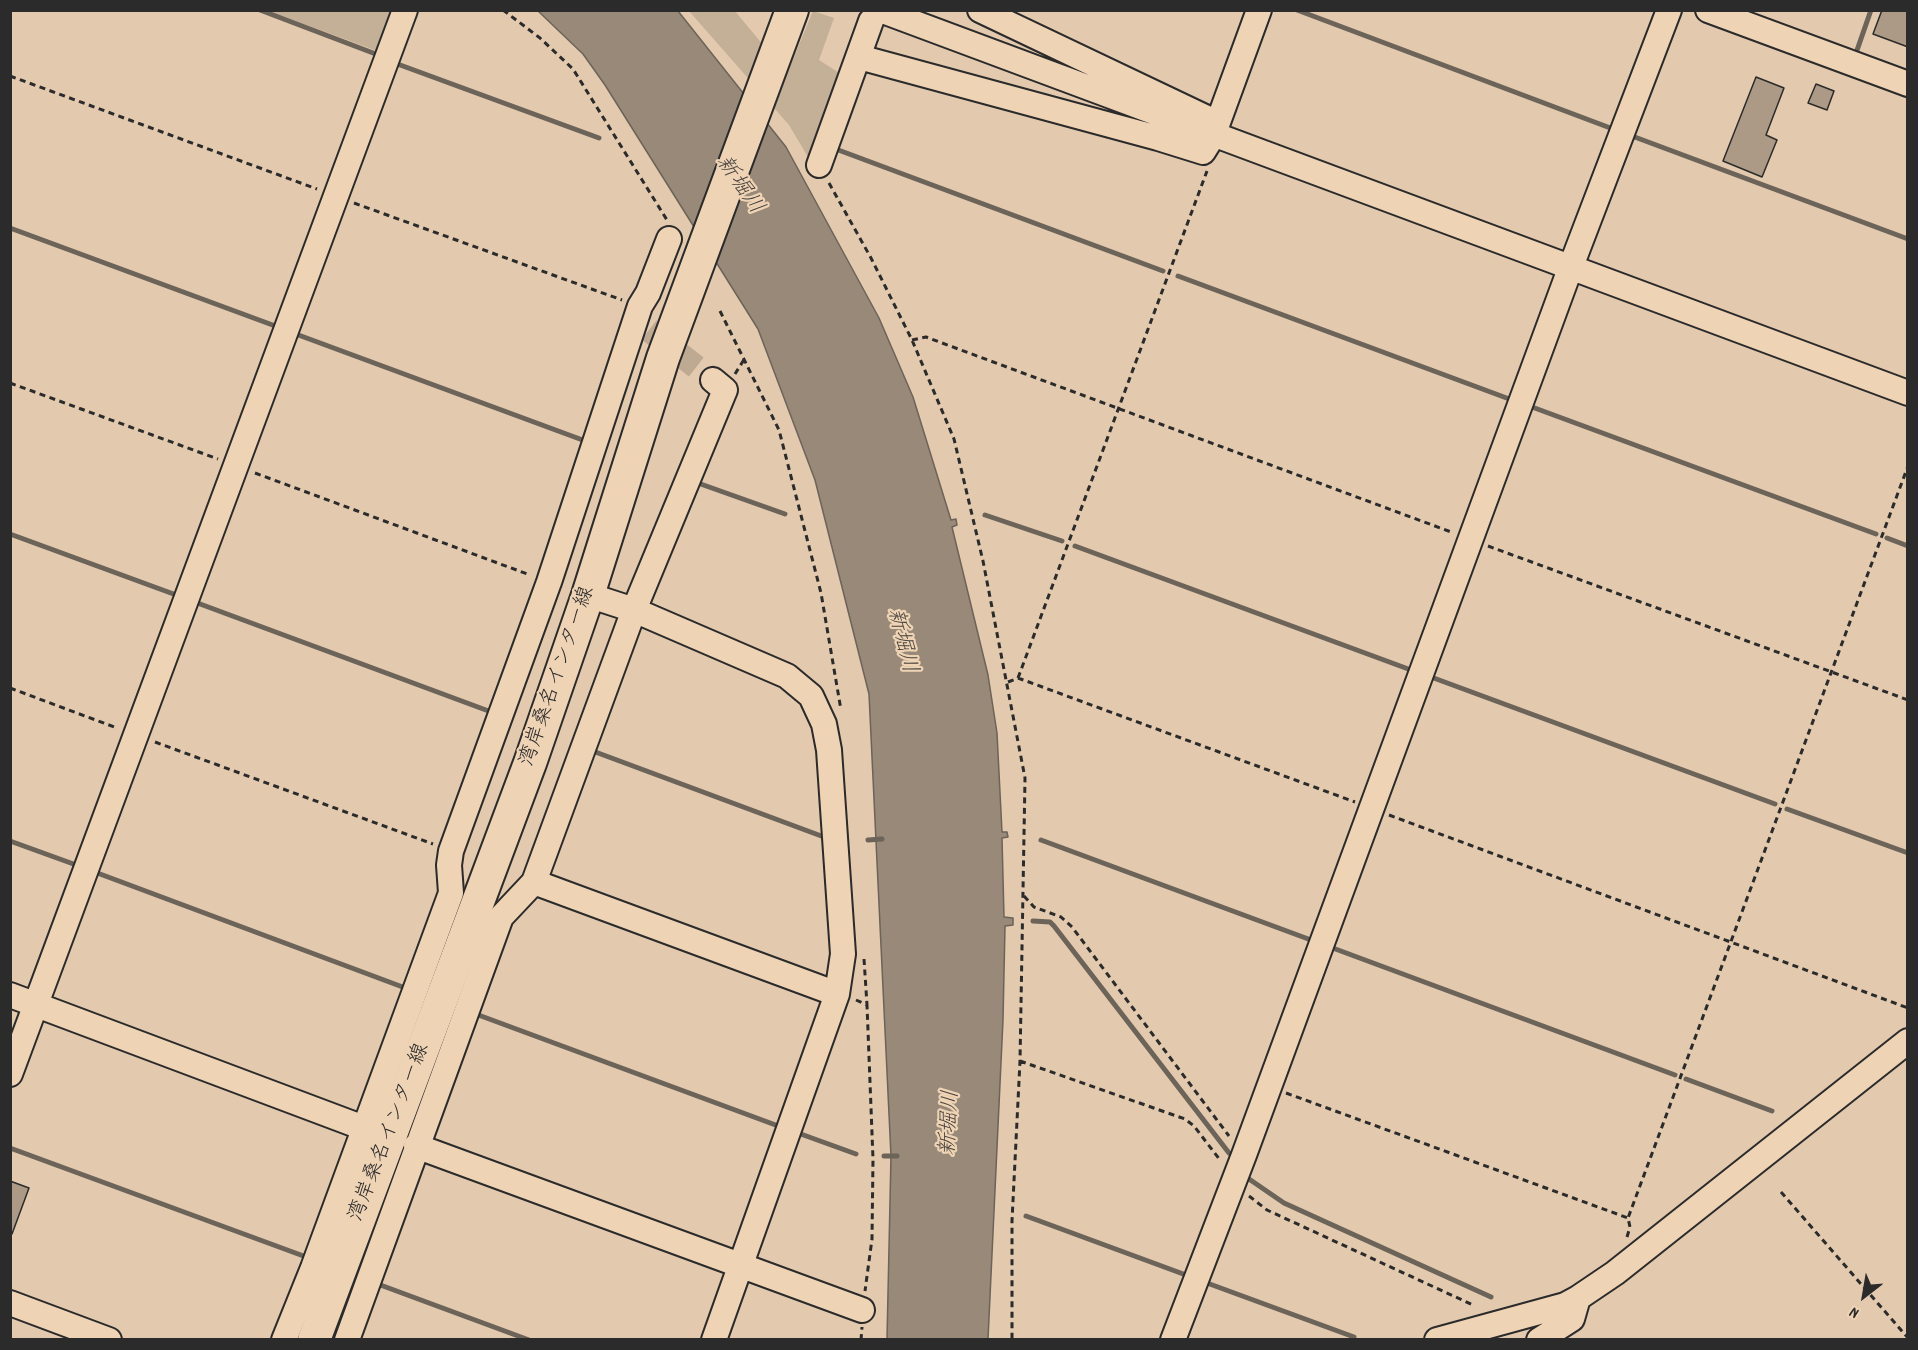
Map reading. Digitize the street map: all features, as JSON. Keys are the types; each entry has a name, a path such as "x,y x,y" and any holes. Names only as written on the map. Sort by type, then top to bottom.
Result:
{"main road":[{"name":"湾岸桑名インター線","path":"314,1340 476,909 588,595 663,358 792,10"}],"street":[{"path":"10,1074 405,10"},
{"path":"980,10 1209,119 1213,136"},
{"path":"1173,1340 1244,1155 1570,269 1669,10"},
{"path":"1708,10 1908,84"},
{"path":"859,57 1203,152 1213,136 1256,11"},
{"path":"819,165 875,16 1213,136 1908,393"},
{"path":"284,1340 451,893 449,865 451,851 642,325 669,238"},
{"path":"347,1340 501,917 534,882 634,610 725,390 712,380"},
{"path":"588,595 634,610 787,676 811,696 824,724 830,750 843,954 837,994 742,1267 714,1340"},
{"path":"534,882 837,994"},
{"path":"10,995 364,1128"},
{"path":"1437,1340 1565,1305 1578,1298 1615,1273 1908,1041"},
{"path":"416,1146 862,1310"},
{"path":"1539,1340 1572,1319 1578,1298"},
{"path":"10,1303 109,1340"}],"path":[{"path":"503,10 540,38 573,69 658,203 670,226 669,238"},
{"path":"1018,678 1117,408 1213,157 1213,136"},
{"path":"819,165 871,258 912,340 954,439 1008,682 1025,778 1020,1061 1012,1221 1012,1340"},
{"path":"720,311 779,430 821,592 842,720"},
{"path":"912,340 926,337 1908,700"},
{"path":"10,383 549,582"},
{"path":"1630,1227 1628,1218 1908,466"},
{"path":"1008,682 1018,678 1908,1008"},
{"path":"10,688 451,851"},
{"path":"1023,894 1034,907 1061,917 1072,927 1244,1155"},
{"path":"861,1340 862,1310 872,1239 873,1159 864,957"},
{"path":"837,994 867,1005"},
{"path":"1269,1087 1628,1218"},
{"path":"1781,1192 1908,1338"}],"shaded area":[{"path":"269,11 396,11 380,52"},
{"path":"689,11 735,11 787,74 813,11 834,18 819,60 844,76 814,153 808,157 789,125"}],"water":[{"name":"新堀川","path":"538,11 678,11 786,147 879,318 913,397 951,520 956,519 957,525 952,527 988,675 997,733 1002,832 1007,832 1008,837 1002,838 1004,917 1013,918 1013,925 1005,926 1003,1020 988,1339 887,1339 891,1156 869,694 815,480 758,329 605,85 583,54"}],"building":[{"path":"1882,10 1908,10 1908,47 1873,34"},
{"path":"1756,77 1784,88 1766,135 1777,140 1762,177 1723,161"},
{"path":"1816,84 1834,91 1827,110 1808,103"},
{"path":"10,1181 29,1188 12,1234 10,1234"}],"waterway":[{"path":"260,10 381,56"},
{"path":"1297,10 1613,129"},
{"path":"1855,56 1871,10"},
{"path":"392,62 599,138"},
{"path":"1632,136 1908,239"},
{"path":"833,148 1163,271"},
{"path":"10,228 278,327"},
{"path":"1178,276 1512,400"},
{"path":"293,333 588,442"},
{"path":"1532,407 1876,534"},
{"path":"695,482 785,514"},
{"path":"985,515 1062,541"},
{"path":"10,534 179,596"},
{"path":"1887,538 1908,546"},
{"path":"1075,546 1411,670"},
{"path":"192,601 494,713"},
{"path":"1431,677 1775,804"},
{"path":"590,750 824,837"},
{"path":"1787,809 1908,853"},
{"path":"868,840 882,839"},
{"path":"1041,840 1311,940"},
{"path":"10,841 79,866"},
{"path":"92,871 408,989"},
{"path":"1033,921 1050,922 1054,926 1229,1153"},
{"path":"1330,947 1675,1075"},
{"path":"473,1013 781,1127"},
{"path":"1686,1079 1772,1111"},
{"path":"798,1133 856,1154"},
{"path":"10,1148 309,1258"},
{"path":"884,1156 897,1156"},
{"path":"1249,1179 1284,1203 1491,1297"},
{"path":"1026,1216 1186,1275"},
{"path":"375,1283 529,1340"},
{"path":"1207,1283 1354,1337"}],"tunnel":[{"path":"649,330 713,380"}]}
